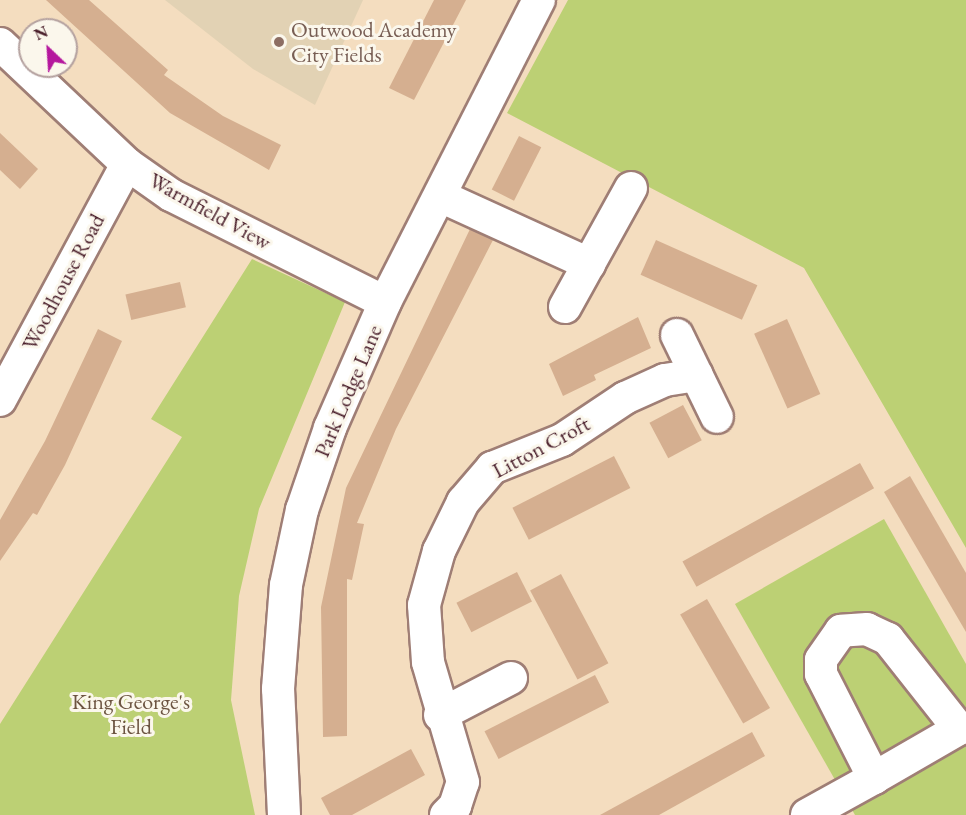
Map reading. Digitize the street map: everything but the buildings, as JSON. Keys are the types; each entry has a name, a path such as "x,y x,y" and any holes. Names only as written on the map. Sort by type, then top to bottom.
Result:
{"street":[{"name":"Park Lodge Lane","path":"285,815 278,689 286,585 302,510 330,428 385,303 539,0"},
{"name":"Warmfield View","path":"0,44 127,164 206,215 385,303"},
{"name":"Woodhouse Road","path":"0,400 127,164"},
{"path":"565,307 631,188"},
{"path":"440,196 589,264"},
{"path":"677,335 717,417"},
{"name":"Litton Croft","path":"446,815 455,806 463,782 458,753 440,715 428,662 424,605 439,551 463,502 492,468 562,440 625,398 664,380 697,375"},
{"path":"807,815 874,778 959,729 888,639 867,629 841,632 821,660 821,674 874,778"},
{"path":"440,715 511,678"}],"shaded area":[{"name":"Outwood Academy City Fields","path":"165,0 363,0 315,105 253,69"}],"green space":[{"path":"568,0 966,0 966,548 804,268 507,113"},
{"name":"King George's Field","path":"252,259 345,302 259,509 239,596 231,700 255,815 0,815 0,724 182,437 151,419"},
{"path":"884,519 966,664 966,815 855,815 735,604"}],"place":[{"name":"Outwood Academy City Fields","path":"279,42"}]}
